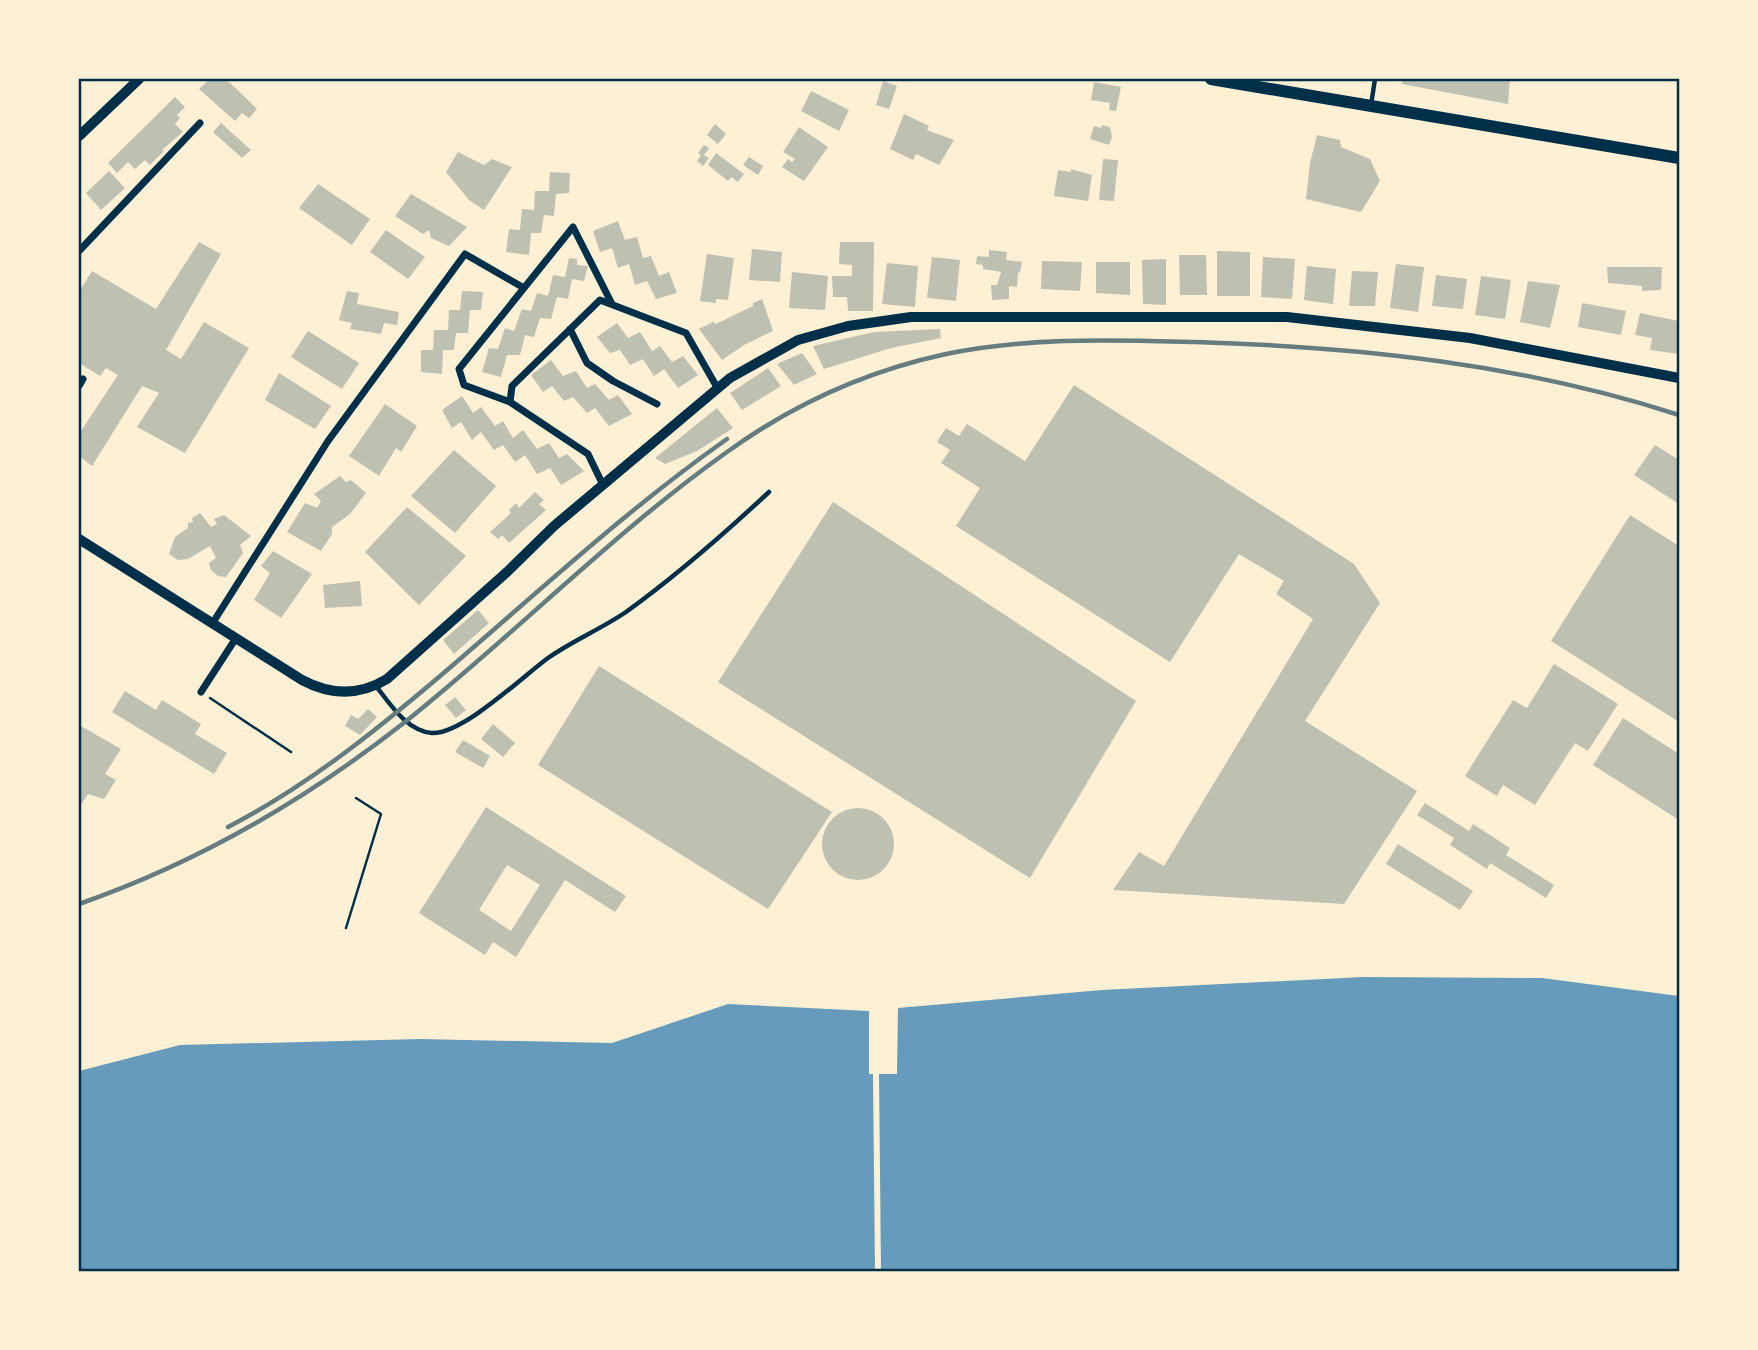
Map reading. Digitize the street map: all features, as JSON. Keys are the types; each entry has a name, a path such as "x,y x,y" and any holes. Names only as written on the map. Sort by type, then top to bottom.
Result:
{"main road":[{"path":"1211,79 1679,158"}],"street":[{"path":"79,136 139,79"},
{"path":"79,251 200,123"},
{"path":"603,485 588,454 510,402 464,384 459,369 573,226 612,304"},
{"path":"212,624 328,441 465,254 524,288"},
{"path":"510,402 512,386 600,300 686,332 718,389"},
{"path":"79,539 302,680 322,689 344,693 376,686 387,679 554,526 730,378 798,340 848,326 899,318 965,316 1287,317 1470,338 1679,378"},
{"path":"570,329 587,363 613,382 657,404"},
{"path":"201,692 236,638"}],"lane":[{"path":"1370,106 1375,79"},
{"path":"376,686 397,713 419,730 430,733 449,728 484,709 548,658 625,612 734,524 769,492"}],"path":[{"path":"201,692 291,752"},
{"path":"346,928 381,814 356,798"}],"water":[{"path":"1363,977 1542,978 1679,996 1679,1271 79,1271 79,1071 180,1045 420,1039 612,1043 728,1004 869,1011 869,1074 897,1074 898,1008 1102,990"}],"pier":[{"path":"873,1074 879,1074 881,1271 875,1271"}],"building":[{"path":"210,79 226,79 257,109 249,118 242,113 235,121 199,89"},
{"path":"1403,79 1510,79 1508,104 1402,84"},
{"path":"883,81 897,86 889,109 876,105"},
{"path":"1094,82 1121,87 1116,111 1109,110 1110,103 1091,100"},
{"path":"811,91 849,110 839,131 801,111"},
{"path":"175,97 185,107 177,115 180,118 175,124 183,132 162,150 164,151 150,165 145,160 135,169 128,162 117,173 108,163"},
{"path":"904,114 929,126 927,130 954,140 939,165 916,154 913,160 890,149"},
{"path":"221,123 251,150 242,158 213,132"},
{"path":"715,124 726,134 718,144 707,135"},
{"path":"1102,125 1110,127 1112,137 1109,145 1090,139 1094,126 1101,128"},
{"path":"799,127 828,147 804,181 782,167 788,159 792,162 795,159 783,152"},
{"path":"1317,135 1340,140 1341,147 1370,159 1380,181 1361,212 1306,199 1310,163"},
{"path":"704,145 709,148 704,155 709,158 703,166 697,161 701,155 698,153"},
{"path":"458,152 484,165 492,159 512,167 484,210 469,200 446,172"},
{"path":"716,153 744,174 738,182 731,177 728,181 708,165"},
{"path":"749,157 763,166 758,175 743,165"},
{"path":"1103,159 1118,160 1114,201 1099,200"},
{"path":"1071,169 1092,175 1088,201 1054,196 1058,170 1071,172"},
{"path":"109,171 125,188 101,210 86,193"},
{"path":"550,172 570,173 569,193 556,194 554,216 544,215 541,233 531,233 529,255 506,252 509,229 520,230 522,209 534,210 535,191 549,191"},
{"path":"318,184 370,219 352,245 299,208"},
{"path":"411,194 467,227 449,246 431,238 429,230 423,234 395,216"},
{"path":"618,221 625,240 637,237 643,258 651,256 659,276 669,272 677,293 656,299 647,281 635,285 629,264 618,268 612,248 600,252 593,231"},
{"path":"386,230 425,257 408,279 370,252"},
{"path":"199,242 221,254 166,350 181,359 204,322 249,348 185,453 137,427 159,393 142,386 92,466 79,456 79,434 118,375 106,368 100,376 79,363 79,292 92,271 156,309"},
{"path":"840,242 874,242 873,311 848,311 847,297 833,297 832,276 852,276 852,265 839,264"},
{"path":"752,249 782,252 780,282 749,280"},
{"path":"989,250 1007,252 1006,260 1022,262 1017,287 1009,286 1009,299 992,300 991,285 997,285 1001,272 983,269 983,265 976,264 977,256 989,257"},
{"path":"1217,251 1250,252 1250,296 1217,296"},
{"path":"707,254 734,258 728,300 716,299 716,303 700,301"},
{"path":"1179,255 1206,255 1207,295 1180,295"},
{"path":"932,257 960,260 956,301 927,298"},
{"path":"1263,257 1295,259 1292,299 1261,297"},
{"path":"569,258 577,259 577,265 588,266 584,281 572,279 568,299 557,297 551,319 540,318 534,337 525,335 520,355 507,355 501,377 482,372 489,348 498,349 505,328 514,331 522,309 531,311 537,293 548,296 553,275 565,277"},
{"path":"1166,259 1166,305 1143,304 1142,260"},
{"path":"1042,261 1082,262 1080,291 1041,289"},
{"path":"1096,262 1130,262 1130,295 1096,293"},
{"path":"887,263 918,266 915,307 882,304"},
{"path":"1396,264 1424,267 1418,312 1390,308"},
{"path":"1307,266 1336,269 1333,304 1304,300"},
{"path":"1607,267 1662,267 1661,290 1642,291 1642,286 1608,283"},
{"path":"1352,271 1378,272 1375,306 1349,306"},
{"path":"792,272 828,276 825,310 789,308"},
{"path":"1436,275 1467,279 1463,309 1432,306"},
{"path":"1481,276 1511,280 1505,319 1475,315"},
{"path":"1528,281 1560,285 1550,328 1520,322"},
{"path":"347,291 359,293 357,304 399,312 397,325 384,323 381,334 350,329 352,323 339,320"},
{"path":"462,291 483,292 481,310 470,310 468,333 456,333 454,350 443,350 442,374 421,372 421,350 433,350 434,330 448,330 449,310 460,310"},
{"path":"762,299 773,331 744,345 722,360 699,329 713,322 716,324"},
{"path":"1582,303 1626,311 1621,335 1578,327"},
{"path":"1640,313 1679,321 1679,354 1650,350 1652,338 1635,335"},
{"path":"617,323 628,338 640,332 652,351 660,346 672,362 683,356 698,375 678,388 664,369 654,376 643,359 630,365 620,350 610,353 597,337"},
{"path":"940,329 941,338 891,348 824,369 813,346 874,332"},
{"path":"308,331 359,363 342,389 291,357"},
{"path":"802,353 817,374 794,385 777,364"},
{"path":"551,360 563,376 576,371 587,388 595,384 609,400 618,395 632,414 609,426 595,408 587,413 573,397 564,401 552,386 543,392 531,375"},
{"path":"768,368 781,386 742,410 730,393"},
{"path":"279,373 331,406 315,429 265,400"},
{"path":"1074,385 1354,564 1380,603 1305,721 1417,791 1344,904 1113,890 1139,852 1164,866 1313,619 1276,594 1284,581 1239,554 1170,662 956,526 980,488 941,463 950,450 937,442 946,428 959,436 967,424 1025,461"},
{"path":"462,396 473,413 481,407 495,426 503,421 513,438 523,430 537,449 549,443 559,458 567,454 584,471 561,485 550,468 537,474 525,455 515,462 503,445 494,450 481,432 472,440 461,422 452,428 442,410"},
{"path":"385,404 417,426 401,452 396,448 379,476 349,456"},
{"path":"717,408 733,428 697,451 665,464 655,458"},
{"path":"1655,445 1679,460 1679,504 1634,475"},
{"path":"454,450 496,486 455,533 411,496"},
{"path":"340,476 346,482 351,480 366,493 350,514 332,527 332,534 321,551 287,532 305,503 317,508 321,501 314,494"},
{"path":"535,492 544,500 539,504 546,510 509,543 502,535 498,539 490,532 511,513 509,510 516,503 519,508"},
{"path":"833,502 1136,701 1030,878 718,682"},
{"path":"407,507 466,556 419,605 365,552"},
{"path":"200,513 211,527 217,524 214,519 224,515 251,536 240,545 243,553 226,577 218,576 211,570 209,563 216,558 210,546 188,559 178,560 169,554 175,537 188,528 188,523 193,522 192,518"},
{"path":"1630,515 1679,546 1679,722 1551,641"},
{"path":"273,551 312,574 281,618 254,600 270,573 261,566"},
{"path":"360,581 362,606 325,608 323,585"},
{"path":"478,610 489,623 454,654 443,640"},
{"path":"1554,664 1618,704 1588,751 1575,743 1535,805 1503,785 1497,796 1465,776 1513,700 1527,708"},
{"path":"599,666 832,812 768,909 538,765"},
{"path":"125,691 156,710 162,700 201,724 195,734 227,753 214,774 112,712"},
{"path":"455,697 466,710 456,718 445,705"},
{"path":"368,709 377,717 360,735 345,726 351,715 358,719"},
{"path":"1623,718 1679,754 1679,820 1593,765"},
{"path":"493,724 515,743 503,757 481,739"},
{"path":"81,726 121,749 105,774 116,780 104,799 88,794 79,808 79,729"},
{"path":"463,740 490,756 483,768 455,752"},
{"path":"1425,803 1469,831 1473,824 1510,848 1506,855 1554,885 1546,898 1490,863 1487,869 1450,845 1454,838 1417,815"},
{"path":"486,807 626,896 615,912 565,880 516,957 493,942 485,955 419,913","holes":["507,865 540,885 511,931 479,910"]},
{"path":"865,808 884,818 892,830 892,858 884,870 872,878 851,880 832,870 824,858 822,837 832,818 844,810"},
{"path":"1398,844 1473,891 1460,910 1386,864"}],"railway":[{"path":"79,904 123,888 208,849 290,803 405,722 644,516 727,452 778,419 831,392 917,361 977,349 1039,342 1195,342 1318,348 1440,361 1500,371 1620,397 1679,415"},
{"path":"228,827 290,791 377,728 624,518 727,439"}]}
